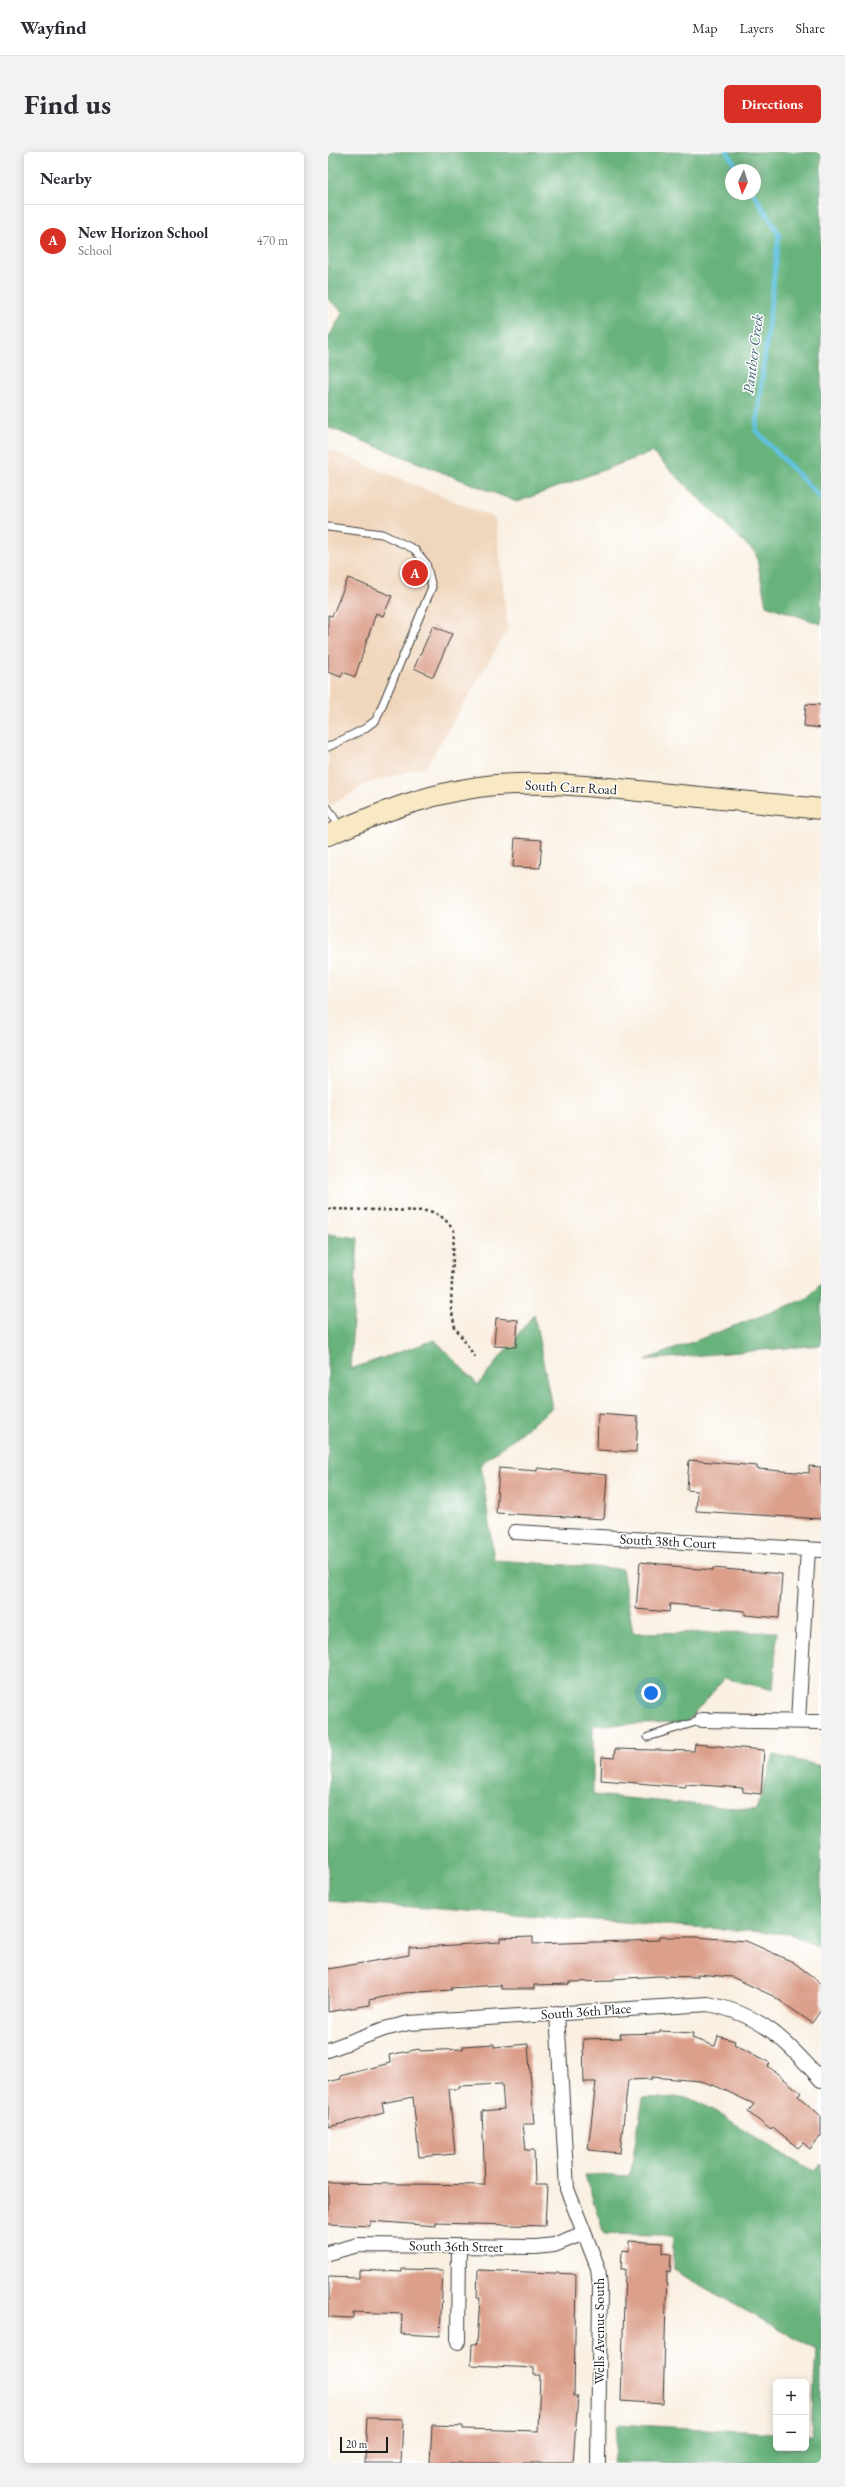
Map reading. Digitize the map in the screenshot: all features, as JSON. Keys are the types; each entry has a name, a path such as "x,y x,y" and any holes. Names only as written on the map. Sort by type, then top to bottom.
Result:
{"main road":[{"name":"South Carr Road","path":"334,832 378,813 443,794 495,785 548,784 621,789 821,809"}],"street":[{"name":"South 38th Court","path":"515,1532 815,1550"},
{"path":"798,1721 815,1550"},
{"path":"702,1720 821,1722"},
{"name":"South 36th Place","path":"328,2050 384,2029 409,2023 708,2004 732,2008 757,2020 779,2036 821,2080"},
{"name":"Wells Avenue South","path":"557,2013 567,2189 598,2268 600,2287 598,2463"},
{"name":"South 36th Street","path":"328,2253 358,2245 554,2245 584,2234"},
{"path":"458,2342 459,2246"}],"lane":[{"path":"328,527 382,534 414,549 426,563 432,587 376,720 364,729 328,747"},
{"path":"328,808 334,832"},
{"path":"648,1737 702,1720"}],"path":[{"path":"328,1209 429,1211 438,1213 448,1222 454,1231 451,1308 456,1327 475,1357"}],"shaded area":[{"path":"328,449 495,518 508,629 427,766 367,784 328,807"}],"green space":[{"path":"328,152 821,152 821,624 766,605 756,554 652,452 517,502 328,427 328,339 343,312 328,299"},
{"path":"328,1234 358,1238 350,1369 435,1340 478,1385 534,1314 552,1408 481,1464 494,1560 622,1569 633,1633 777,1632 773,1690 725,1678 686,1723 593,1725 593,1795 756,1810 774,1755 821,1766 821,1949 791,1934 328,1901"},
{"path":"821,1283 821,1345 645,1360 808,1298"},
{"path":"687,2097 720,2114 767,2145 799,2163 816,2171 821,2164 821,2463 613,2463 618,2424 773,2433 773,2451 809,2451 809,2435 811,2435 816,2350 673,2270 673,2237 665,2235 604,2234 585,2175 630,2176 643,2098"}],"building":[{"path":"348,578 392,596 383,616 376,613 355,677 343,672 341,677 328,672 328,615 332,616"},
{"path":"433,626 452,634 433,677 414,668"},
{"path":"806,704 821,705 821,728 804,726"},
{"path":"515,838 542,840 540,868 513,867"},
{"path":"496,1318 518,1320 516,1347 494,1346"},
{"path":"598,1414 638,1417 636,1452 597,1450"},
{"path":"689,1460 757,1466 757,1469 809,1473 809,1466 821,1467 821,1519 696,1511 697,1491 687,1490"},
{"path":"499,1468 537,1471 537,1468 607,1475 604,1519 496,1513"},
{"path":"640,1562 672,1565 672,1567 713,1570 713,1568 782,1574 779,1618 745,1615 745,1611 670,1604 669,1612 636,1609"},
{"path":"695,1744 764,1750 761,1794 743,1792 743,1788 685,1784 685,1787 601,1780 602,1757 614,1758 615,1749 694,1751"},
{"path":"533,1937 533,1944 659,1940 659,1937 696,1937 746,1941 793,1962 821,1983 821,2010 812,2023 773,1996 732,1977 697,1974 698,1977 659,1976 613,1979 613,1981 569,1982 569,1984 534,1985 534,1989 501,1989 501,1985 451,1988 452,1990 404,1993 369,2000 370,2005 328,2012 328,1969 409,1955 409,1948 500,1942 500,1938"},
{"path":"660,2031 693,2033 692,2038 715,2046 718,2036 735,2041 734,2044 770,2063 768,2066 801,2093 798,2096 821,2116 821,2136 810,2149 803,2143 798,2148 773,2127 771,2130 748,2112 754,2104 718,2087 700,2081 651,2077 652,2079 628,2080 620,2153 588,2150 596,2082 584,2082 583,2039 621,2038 620,2034 660,2033"},
{"path":"494,2044 494,2047 528,2044 534,2124 523,2124 526,2150 534,2150 535,2185 547,2185 545,2226 436,2223 436,2226 370,2221 370,2226 328,2224 328,2183 485,2185 482,2111 504,2109 502,2084 459,2086 459,2089 449,2089 455,2154 419,2157 413,2097 382,2103 384,2113 328,2127 328,2082 341,2079 340,2076 390,2063 389,2055 419,2049 420,2051 463,2049 463,2046"},
{"path":"629,2241 663,2243 663,2253 671,2254 670,2272 667,2271 663,2404 621,2401 625,2269 621,2269 622,2250 629,2251"},
{"path":"402,2269 443,2270 440,2336 401,2334 402,2314 353,2312 353,2318 328,2317 328,2277 359,2278 359,2270 402,2272"},
{"path":"478,2270 576,2274 574,2396 578,2396 573,2463 430,2463 432,2425 463,2426 463,2429 538,2431 540,2375 534,2375 534,2368 471,2365 472,2344 477,2344 480,2298 477,2298"},
{"path":"367,2418 403,2419 401,2463 365,2463"}],"waterway":[{"name":"Panther Creek","path":"727,152 735,164"},
{"name":"Panther Creek","path":"758,200 779,234 756,431 821,498"}],"place":[{"name":"New Horizon School","path":"415,573"}]}
